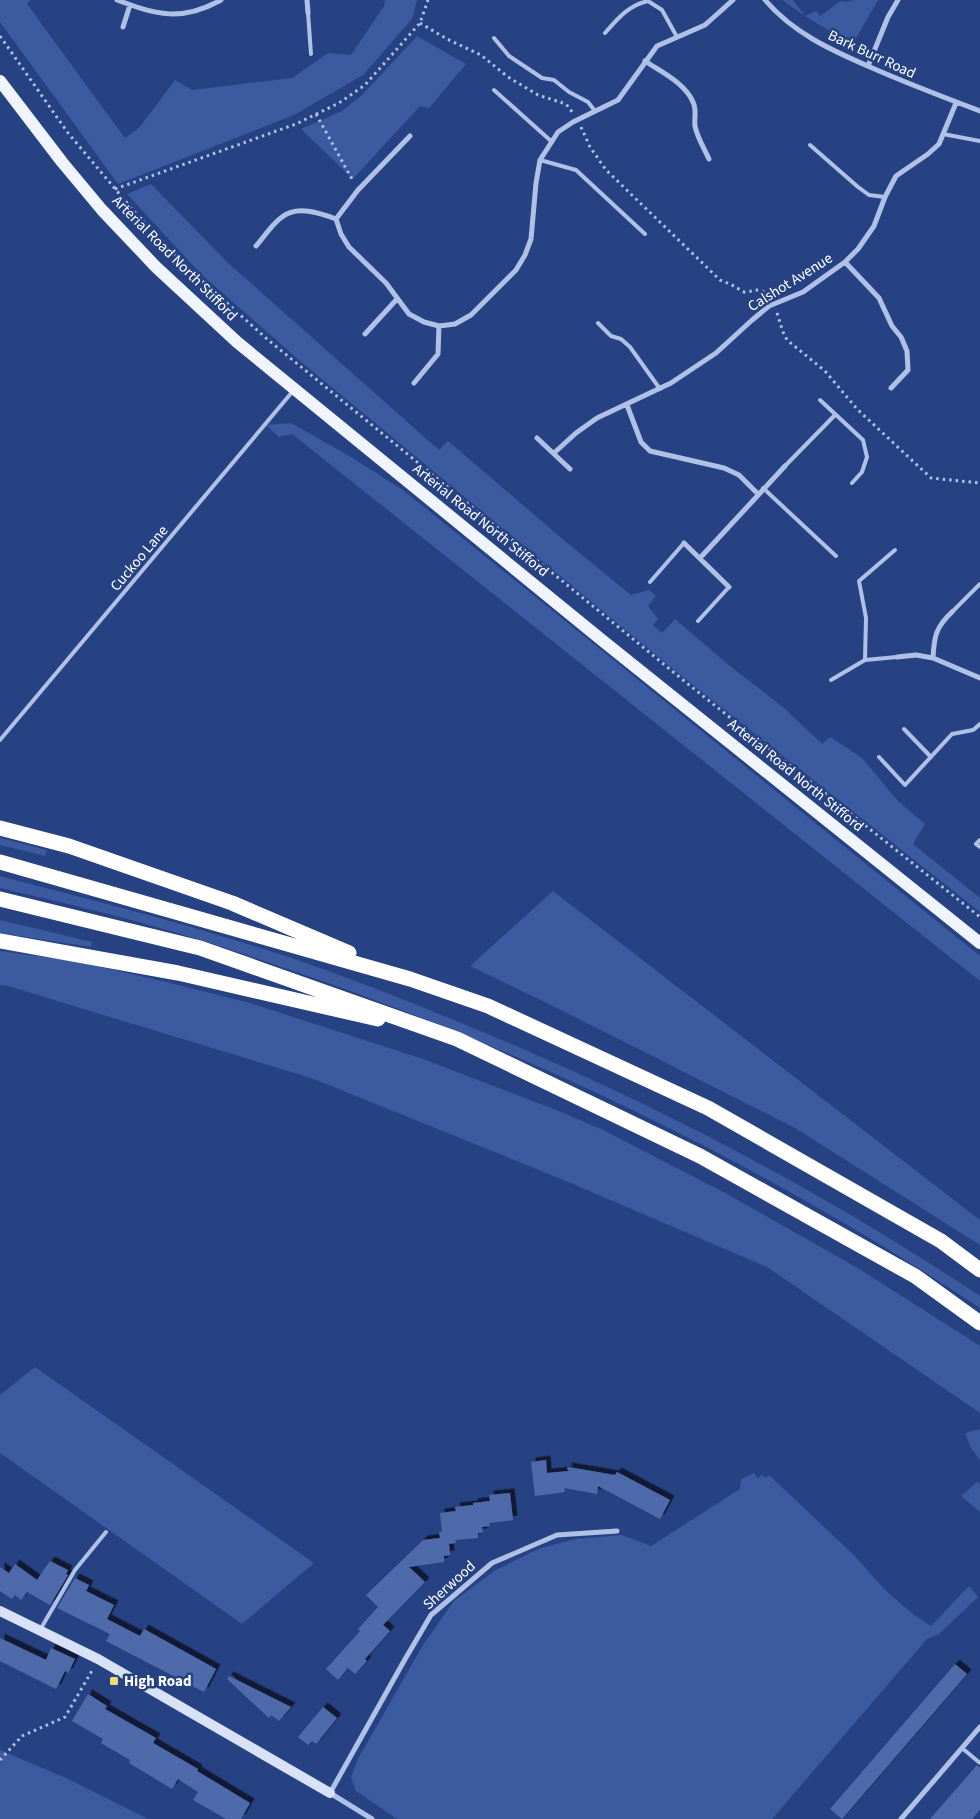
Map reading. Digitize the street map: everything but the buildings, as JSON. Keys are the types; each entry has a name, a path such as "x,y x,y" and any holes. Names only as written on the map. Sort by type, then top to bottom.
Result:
{"highway":[{"path":"0,828 69,846 232,903 410,980"},
{"path":"0,862 410,980 488,1006 708,1108 941,1241 980,1270"},
{"path":"0,899 200,948 457,1038 700,1156 915,1276 980,1323"},
{"path":"0,941 178,973 457,1038"}],"main road":[{"name":"Arterial Road North Stifford","path":"0,82 81,185 156,267 213,321 294,390 595,635 980,943"}],"street":[{"path":"117,0 151,12 185,14 211,6 221,0"},
{"path":"307,0 308,13"},
{"path":"336,219 341,234 349,247 386,283 409,314 424,322 439,326 455,324 471,315 516,270 525,255 531,239 540,160 551,140 569,124 614,103 621,97 657,46 705,25 733,0"},
{"name":"Bark Burr Road","path":"765,0 806,36 843,56 921,90 980,111"},
{"path":"868,66 888,17 898,0"},
{"path":"123,27 130,5"},
{"path":"645,61 682,87 694,103 696,112 695,128 709,159"},
{"name":"Calshot Avenue","path":"554,453 597,418 660,389 716,353 769,306 803,292 845,262 858,249 874,226 885,197 896,176 939,144 956,102"},
{"path":"336,219 358,190 410,136"},
{"path":"256,246 283,216 292,212 320,213 336,219"},
{"path":"845,262 879,298 892,326 901,336 907,351 908,370 891,388"},
{"path":"365,334 397,299"},
{"path":"414,383 438,354 439,326"},
{"path":"627,404 638,436 645,447 657,453 724,468 739,475 758,494"},
{"path":"537,438 570,469"},
{"path":"700,558 785,466"},
{"path":"684,543 729,587"},
{"path":"933,658 936,632 942,622 952,612"},
{"path":"897,657 916,655 933,658 980,678"},
{"name":"Sherwood","path":"330,1793 431,1615 492,1563 557,1534 617,1531"},
{"path":"0,1611 98,1659 372,1819"},
{"path":"901,1819 980,1728"}],"lane":[{"path":"605,33 615,21 636,4 648,1 662,10 677,37"},
{"path":"308,13 311,54"},
{"path":"494,38 510,56 542,78 554,80 588,102 595,111"},
{"path":"494,90 551,140"},
{"path":"943,134 980,141"},
{"path":"810,145 858,187 870,195 885,197"},
{"path":"540,160 576,170 645,234"},
{"path":"598,323 611,336 621,339 630,347 660,389"},
{"name":"Cuckoo Lane","path":"0,740 294,390"},
{"path":"820,400 863,440 867,457 862,472 852,483"},
{"path":"785,466 835,415"},
{"path":"763,488 836,556"},
{"path":"650,582 684,543"},
{"path":"865,660 866,618 859,581 896,550"},
{"path":"952,612 980,584"},
{"path":"698,621 729,587"},
{"path":"831,680 865,660 897,657"},
{"path":"879,757 904,785 952,734 973,730 980,724"},
{"path":"904,729 931,757"},
{"path":"980,840 976,844 980,847"},
{"path":"40,1630 75,1570 106,1532"},
{"path":"962,1748 980,1763"}],"path":[{"path":"115,189 296,124 338,103 365,85 420,23 428,0"},
{"path":"420,23 448,40 481,54 508,77 538,95 566,104 572,112"},
{"path":"0,36 68,133 138,216 190,270 267,339 675,673 980,917"},
{"path":"316,114 358,190"},
{"path":"581,128 606,170 720,280 744,292 757,289 763,291 768,298"},
{"path":"776,312 787,340 825,372 857,409 931,478 980,483"},
{"path":"0,1760 22,1736 65,1717 98,1659"}],"shaded area":[{"path":"0,0 30,0 27,4 125,138 139,128 175,80 192,90 292,78 328,53 351,55 384,6 385,0 417,0 412,19 363,75 294,115 118,184 0,22"},
{"path":"782,0 793,0 805,16 797,11"},
{"path":"878,0 855,40 828,30 805,16 816,11 820,16 841,1"},
{"path":"417,36 466,64 429,108 420,106 353,179 301,129 342,111 362,95"},
{"path":"151,184 228,263 439,450 448,441 631,595 649,590 656,596 648,606 658,619 653,625 662,633 675,619 730,666 783,707 822,744 830,737 862,758 898,801 925,824 913,844 980,898 980,912 668,665 300,361 201,274 127,194"},
{"path":"291,423 351,457 403,490 980,956 980,981 292,434 279,437 266,425"},
{"path":"0,838 47,850 45,856 0,845"},
{"path":"0,876 259,947 403,999 533,1053 665,1115 794,1182 919,1256 980,1296 980,1308 825,1212 746,1168 665,1126 500,1050 331,984 229,949 126,919 0,888"},
{"path":"553,891 980,1220 980,1245 795,1128 470,966"},
{"path":"0,920 92,942 91,947 0,933"},
{"path":"0,951 74,961 250,1003 423,1059 559,1111 603,1130 729,1195 861,1270 980,1346 980,1413 767,1267 566,1181 314,1079 0,985"},
{"path":"35,1367 314,1563 242,1624 0,1453 0,1395"},
{"path":"980,1429 980,1460 971,1448 965,1433"},
{"path":"754,1473 757,1478 762,1475 766,1478 769,1475 855,1556 885,1590 914,1615 931,1626 969,1586 978,1597 939,1634 927,1639 772,1819 397,1819 356,1791 351,1777 358,1759 423,1645 454,1601 494,1571 538,1549 575,1539 622,1535 651,1546 740,1489 741,1479"},
{"path":"977,1482 980,1484 980,1512 961,1496"},
{"path":"0,1750 66,1778 148,1819 0,1819"}],"place":[{"name":"High Road","path":"114,1681"}]}
